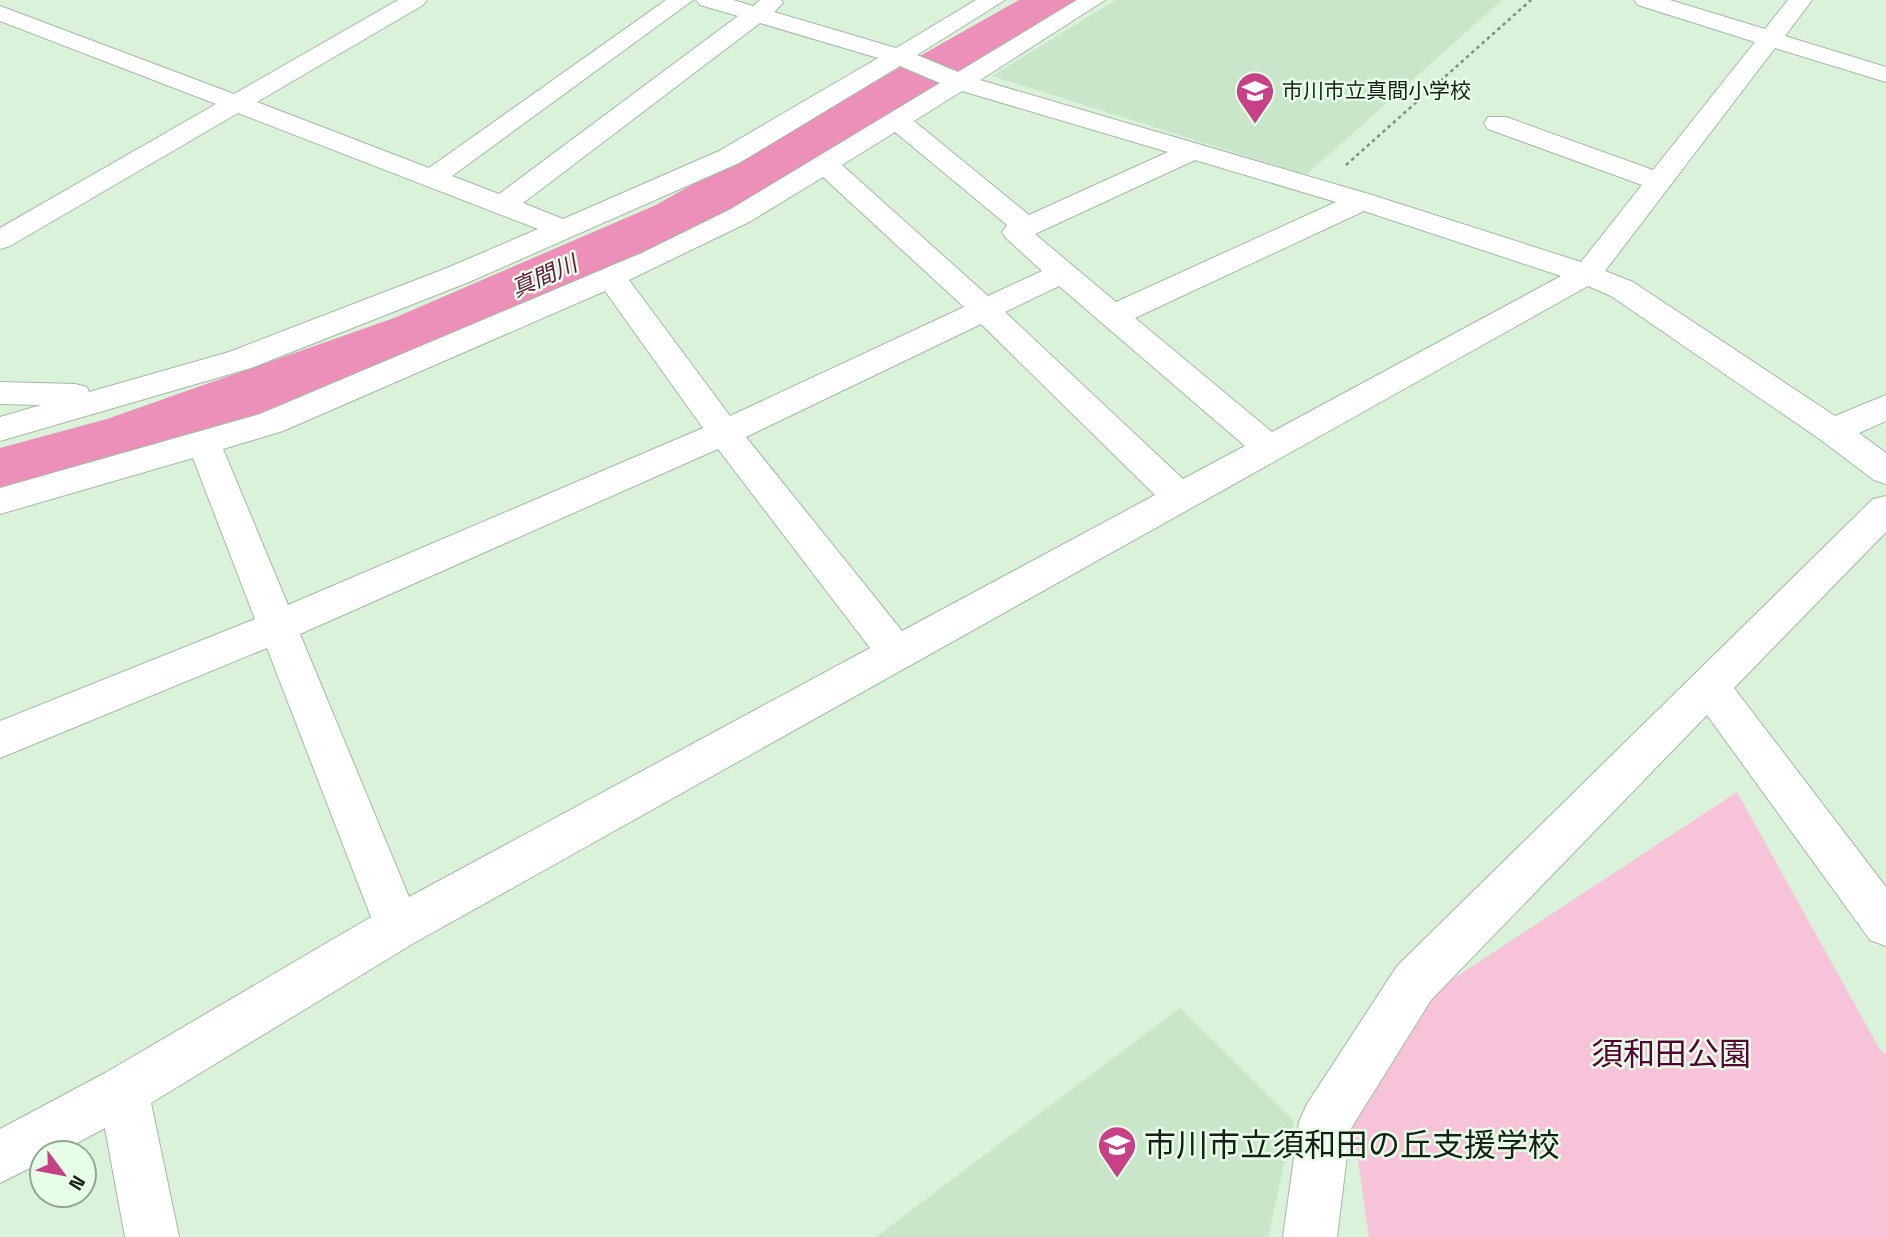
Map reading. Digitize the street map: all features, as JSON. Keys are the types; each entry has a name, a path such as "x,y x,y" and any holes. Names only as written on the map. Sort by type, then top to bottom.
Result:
{"street":[{"path":"0,240 415,0"},
{"path":"432,178 681,0"},
{"path":"708,0 765,7 960,82 1320,188 1587,274 1622,289 1833,430 1886,471"},
{"path":"0,429 240,360 458,275 729,157 895,55 993,0"},
{"path":"0,501 271,423 610,277 741,215 1093,0"},
{"path":"1646,0 1886,75"},
{"path":"0,1157 123,1091 398,928 1587,274 1800,0"},
{"path":"503,205 765,7"},
{"path":"0,13 564,229"},
{"path":"897,120 1025,226"},
{"path":"1497,123 1659,182"},
{"path":"1192,151 1016,232 1269,448"},
{"path":"825,164 983,308 1180,498"},
{"path":"1114,316 1362,201"},
{"path":"0,740 277,627 724,432 1062,273"},
{"path":"610,277 724,432 898,654"},
{"path":"0,393 113,396"},
{"path":"1833,430 1886,407"},
{"path":"204,443 398,928"},
{"path":"1310,1237 1325,1122 1414,983 1886,509"},
{"path":"1709,685 1886,924"},
{"path":"123,1091 152,1237"}],"path":[{"path":"1320,188 1531,0"}],"shaded area":[{"name":"市川市立真間小学校","path":"1116,0 1502,0 1306,175 992,76"},
{"name":"市川市立須和田の丘支援学校","path":"1180,1008 1294,1121 1268,1237 876,1237"}],"green space":[{"name":"須和田公園","path":"1737,792 1879,1048 1886,1055 1886,1237 1369,1237 1352,1119 1427,996"}],"waterway":[{"name":"真間川","path":"0,474 124,439 417,333 677,217 1054,0"}],"place":[{"name":"市川市立真間小学校","path":"1255,125"},
{"name":"市川市立須和田の丘支援学校","path":"1117,1179"}]}
